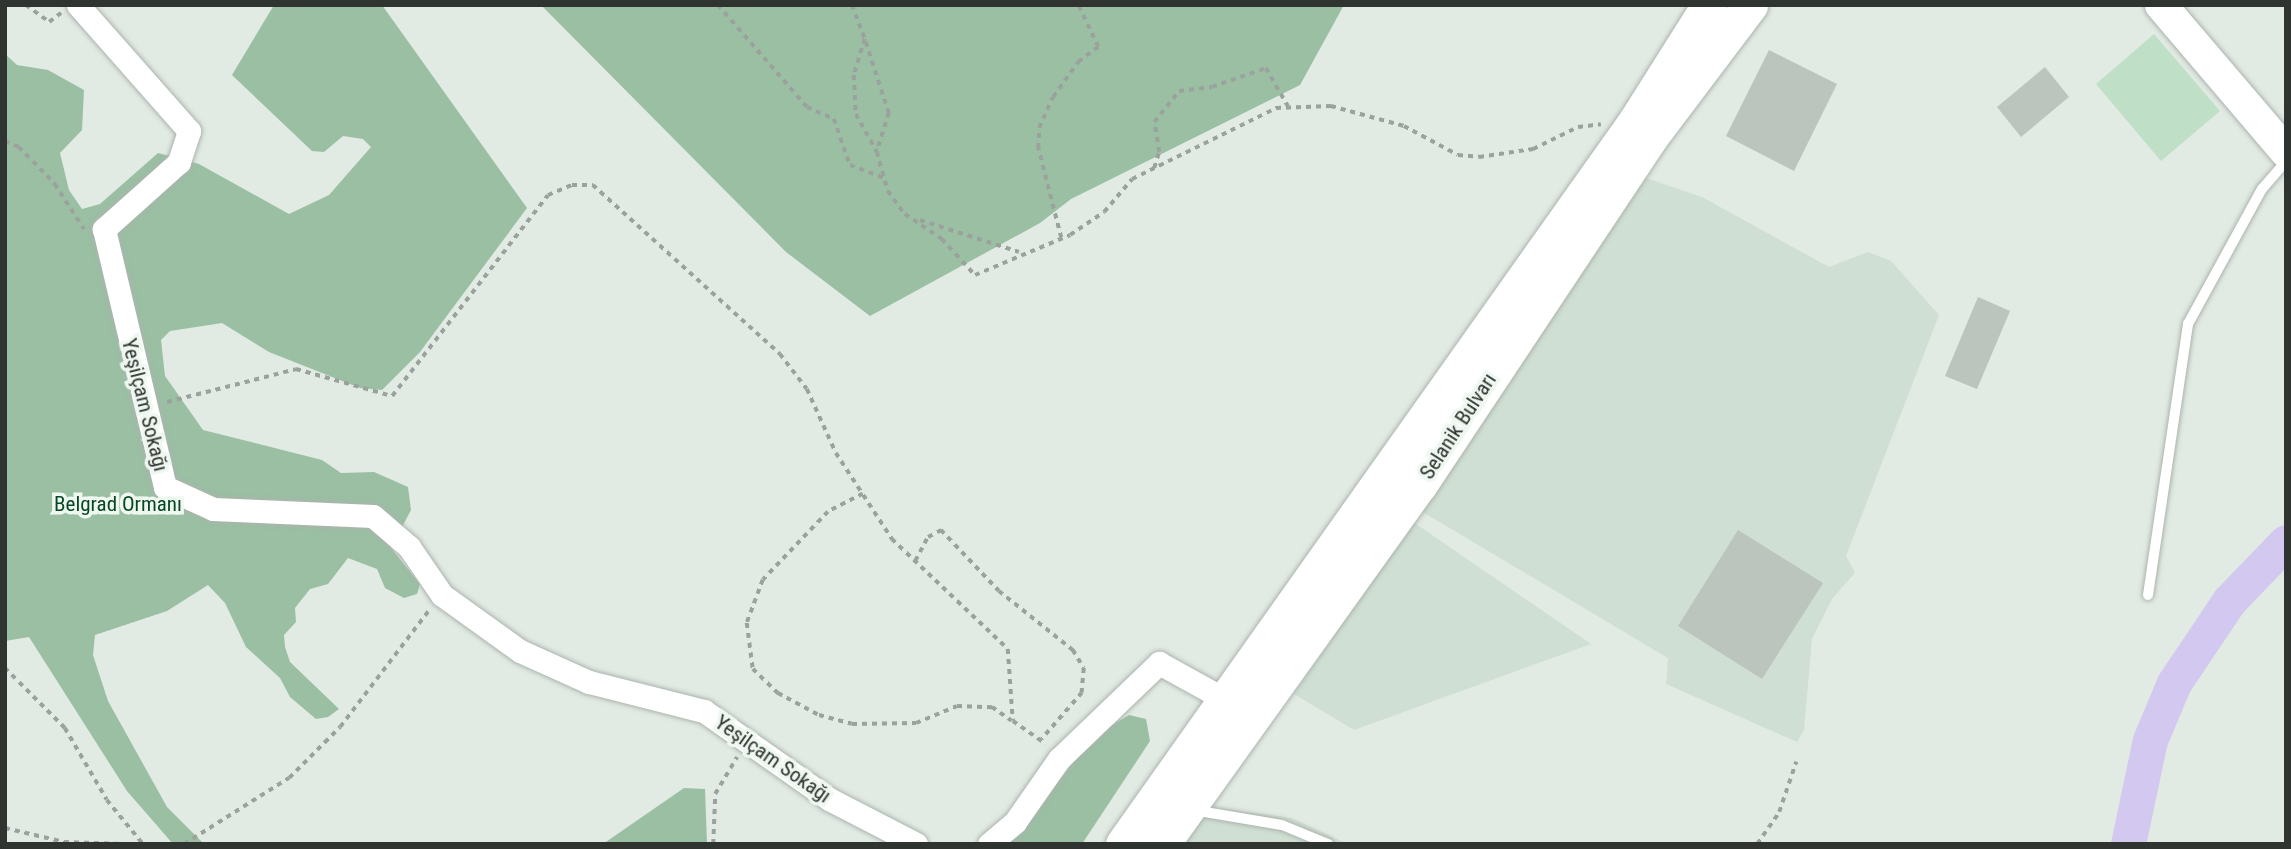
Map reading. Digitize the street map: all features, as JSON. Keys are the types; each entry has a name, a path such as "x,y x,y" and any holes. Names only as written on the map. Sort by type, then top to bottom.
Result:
{"main road":[{"name":"Selanik Bulvarı","path":"1123,844 1226,700 1352,514 1635,122 1709,5"},
{"name":"Selanik Bulvarı","path":"1162,844 1420,484 1649,139 1750,5"},
{"path":"2161,5 2286,152"}],"street":[{"path":"78,5 189,131 179,162 104,229"},
{"name":"Yeşilçam Sokağı","path":"104,229 113,282 148,405 165,487 225,511 373,516 409,547 442,595 520,651 589,682 704,710 748,746 829,799 916,844"},
{"path":"989,844 1015,822 1059,759 1158,663 1226,700"}],"lane":[{"path":"2148,596 2188,324 2262,189 2286,161"},
{"path":"1188,807 1200,815 1282,825 1328,844"}],"path":[{"path":"26,5 49,22 71,5"},
{"path":"718,5 807,107 834,119 850,165 884,178"},
{"path":"852,5 889,113 877,152"},
{"path":"1061,238 1038,148 1053,97 1078,62 1098,47 1078,5"},
{"path":"865,39 853,97 860,126 877,152 884,178 895,202 942,239 968,273 975,275 1061,238 1104,212 1132,178 1259,114 1288,106 1315,104 1353,112 1404,126 1458,155 1479,157 1533,149 1578,127 1635,122"},
{"path":"1154,168 1159,152 1154,122 1179,91 1212,87 1266,68 1288,106"},
{"path":"5,141 19,147 55,184 85,231 104,229"},
{"path":"148,405 296,369 392,396 548,195 572,185 593,185 780,354 807,389 824,431 892,539 1008,649 1013,722"},
{"path":"913,218 1021,253"},
{"path":"863,494 828,512 763,580 747,623 753,669 778,694 819,715 852,724 916,723 957,706 992,707 1042,739 1059,759"},
{"path":"915,561 928,537 941,530 999,590 1073,650 1084,668 1082,693 1042,739"},
{"path":"184,844 289,778 340,727 365,687 442,595"},
{"path":"5,668 65,728 107,800 143,844"},
{"path":"713,844 715,794 725,770 748,746"},
{"path":"1757,844 1779,812 1796,762"},
{"path":"5,828 64,842 123,844"}],"shaded area":[{"path":"1646,178 1702,197 1829,267 1868,252 1891,261 1939,315 1846,556 1855,573 1832,599 1812,639 1804,730 1797,742 1666,684 1668,658 1411,505"},
{"path":"1413,522 1591,644 1354,730 1294,694"},
{"path":"1194,805 1292,818 1348,844 1168,844"}],"green space":[{"name":"Belgrad Ormanı","path":"274,5 382,5 527,208 420,352 382,390 360,388 269,352 222,323 170,331 161,340 165,376 203,430 322,460 341,473 374,472 408,487 411,510 391,548 420,584 417,594 404,598 385,588 377,569 348,558 328,584 310,589 295,608 296,622 284,635 290,662 339,709 328,717 316,719 290,697 280,678 246,647 225,603 208,585 167,611 95,635 93,655 108,701 167,807 204,844 173,844 127,791 29,637 5,641 5,54 17,65 48,70 84,90 82,130 60,153 69,190 82,209 100,204 158,153 199,164 289,214 329,195 371,147 363,139 343,136 324,152 312,151 232,75"},
{"path":"541,5 1344,5 1300,85 1071,199 1040,223 870,316 786,252"},
{"path":"2154,34 2220,111 2161,161 2096,84"},
{"path":"1129,715 1146,719 1150,741 1082,844 1006,844 1097,734"},
{"path":"684,788 705,789 707,844 603,844"}],"building":[{"path":"1769,50 1837,84 1794,171 1726,136"},
{"path":"2045,67 2069,97 2021,137 1997,107"},
{"path":"1978,297 2010,311 1977,389 1945,376"},
{"path":"1738,530 1823,583 1762,679 1678,626"}],"waterway":[{"path":"2128,844 2150,740 2174,683 2229,601 2286,542"}]}
